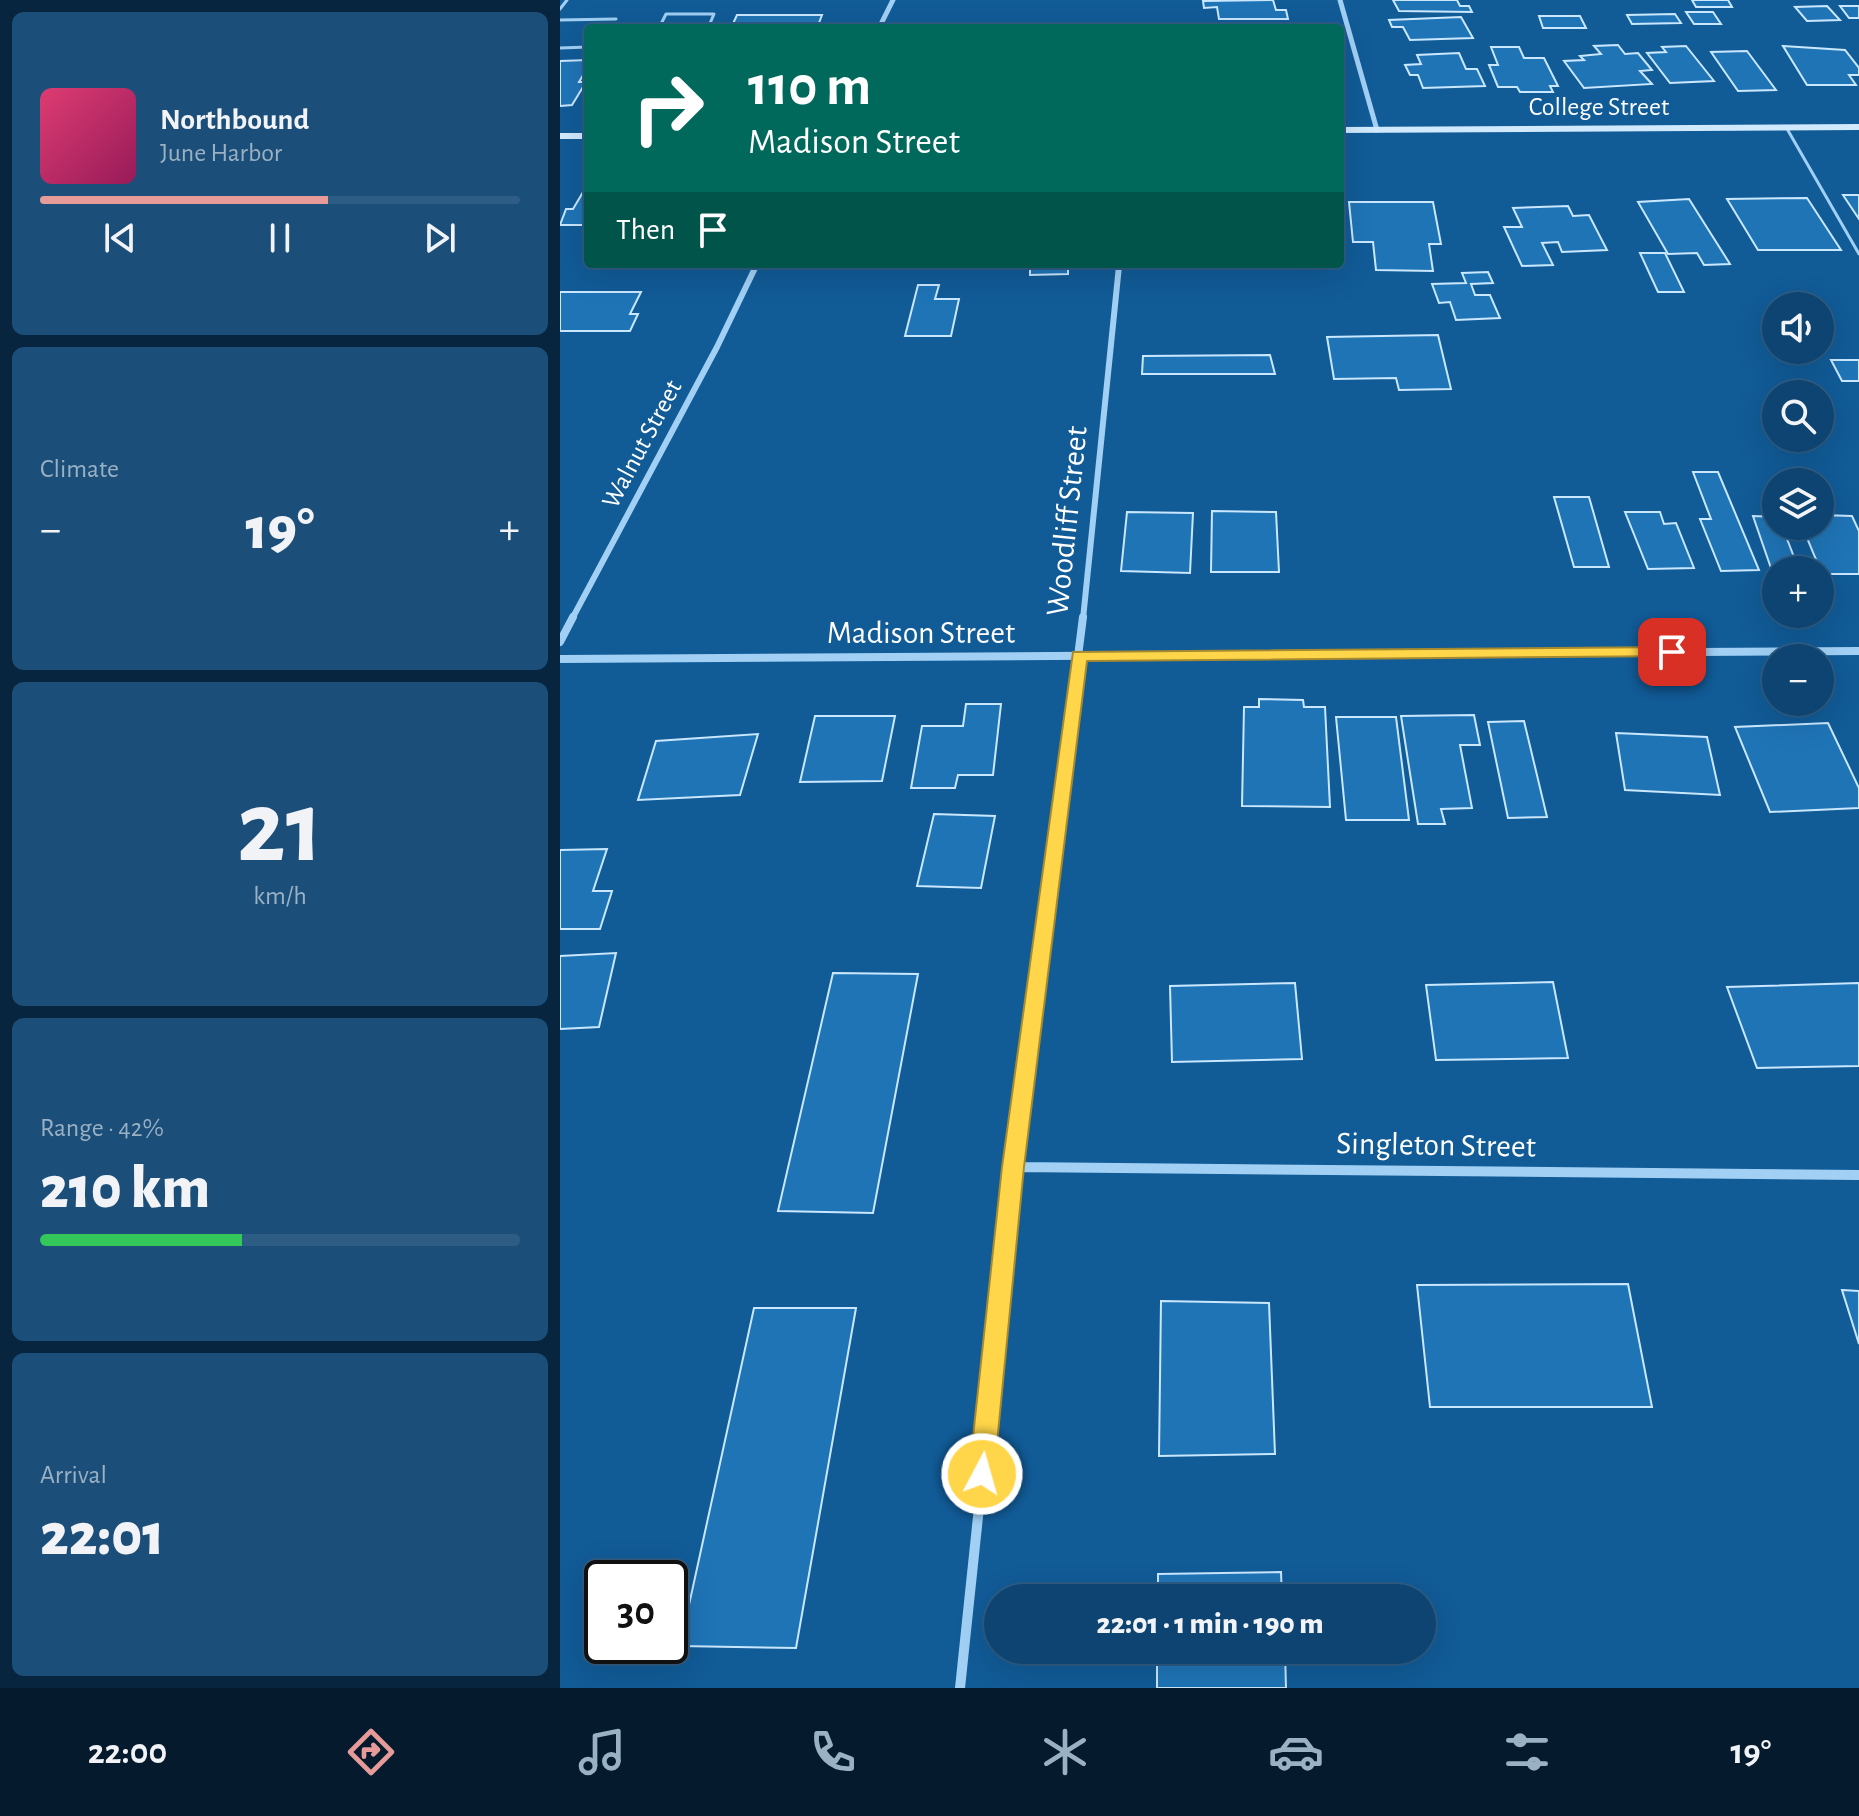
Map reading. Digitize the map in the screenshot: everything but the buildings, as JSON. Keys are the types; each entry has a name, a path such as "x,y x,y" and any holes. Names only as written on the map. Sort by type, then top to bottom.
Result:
{"street":[{"path":"881,24 893,0"},
{"path":"1340,0 1377,130"},
{"name":"College Street","path":"1344,130 1859,127"},
{"path":"560,136 584,136"},
{"name":"Walnut Street","path":"560,642 717,347 755,268"},
{"name":"Woodliff Street","path":"960,1688 1013,1167 1079,656 1119,268"},
{"name":"Madison Street","path":"560,659 1859,651"},
{"name":"Singleton Street","path":"1013,1167 1859,1175"}],"lane":[{"path":"560,9 567,0"},
{"path":"661,24 666,14 714,14 710,24"},
{"path":"560,20 616,19"},
{"path":"560,48 584,47"},
{"path":"1786,127 1859,254"}],"route":[{"path":"982,1474 1013,1167 1079,656 1672,652"}]}
